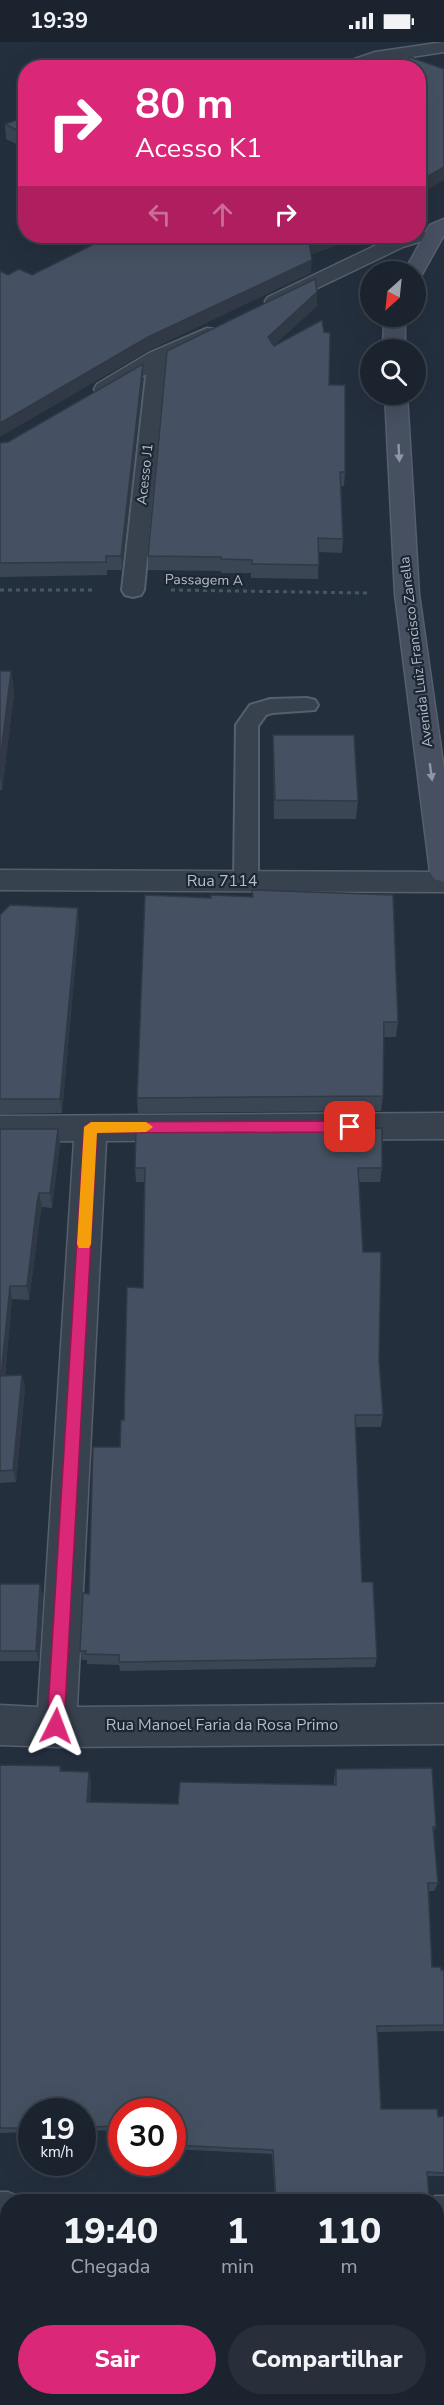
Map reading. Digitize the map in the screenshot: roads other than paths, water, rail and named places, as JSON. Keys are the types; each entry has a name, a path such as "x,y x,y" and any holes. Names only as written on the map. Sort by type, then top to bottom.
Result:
{"street":[{"path":"367,60 444,47"},
{"path":"419,261 432,231"},
{"path":"261,308 396,243"},
{"path":"88,398 157,358 230,323"},
{"name":"Avenida Luiz Francisco Zanella","path":"397,405 407,594 444,872"},
{"name":"Rua 7114","path":"0,880 444,882"},
{"path":"0,1129 444,1126"},
{"path":"56,1726 91,1127"},
{"name":"Rua Manoel Faria da Rosa Primo","path":"0,1725 444,1724"}],"lane":[{"name":"Acesso J1","path":"133,590 157,358"},
{"path":"246,881 247,725 258,710 270,706 307,705"}]}
